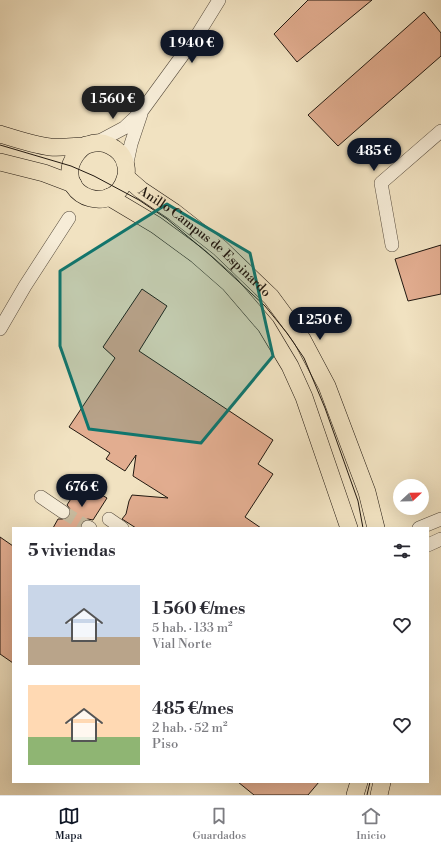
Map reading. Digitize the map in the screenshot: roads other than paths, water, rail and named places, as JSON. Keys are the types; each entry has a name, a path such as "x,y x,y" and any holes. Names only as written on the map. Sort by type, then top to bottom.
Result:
{"main road":[{"name":"Anillo Campus de Espinardo","path":"0,134 51,147 106,144 115,148 121,155 126,172 141,190 174,212 220,248 271,297 302,339 327,386 367,492 378,526"},
{"path":"73,184 70,172 72,161 77,152 91,144"},
{"path":"0,162 44,173 73,184 83,195 92,199 100,200 109,197"},
{"name":"Anillo Campus de Espinardo","path":"126,172 120,189 109,197 156,225 197,255 229,284 266,326 290,366 304,397 349,527"},
{"path":"355,795 359,783"},
{"path":"379,795 382,783"}],"street":[{"path":"91,144 124,128 141,112 198,34 220,0"},
{"path":"126,172 131,144 141,112"},
{"path":"392,245 381,183 441,131"},
{"path":"0,329 33,273 69,218"},
{"path":"41,497 63,512"},
{"path":"109,519 121,527"},
{"path":"422,527 440,520"},
{"path":"429,545 441,539"}],"tunnel":[{"path":"63,512 88,527"}],"tram line":[{"path":"0,145 71,166 94,176 139,200 167,219 211,256 265,306 287,333 304,358 325,408 358,501 363,527"},
{"path":"367,795 370,783"}]}
